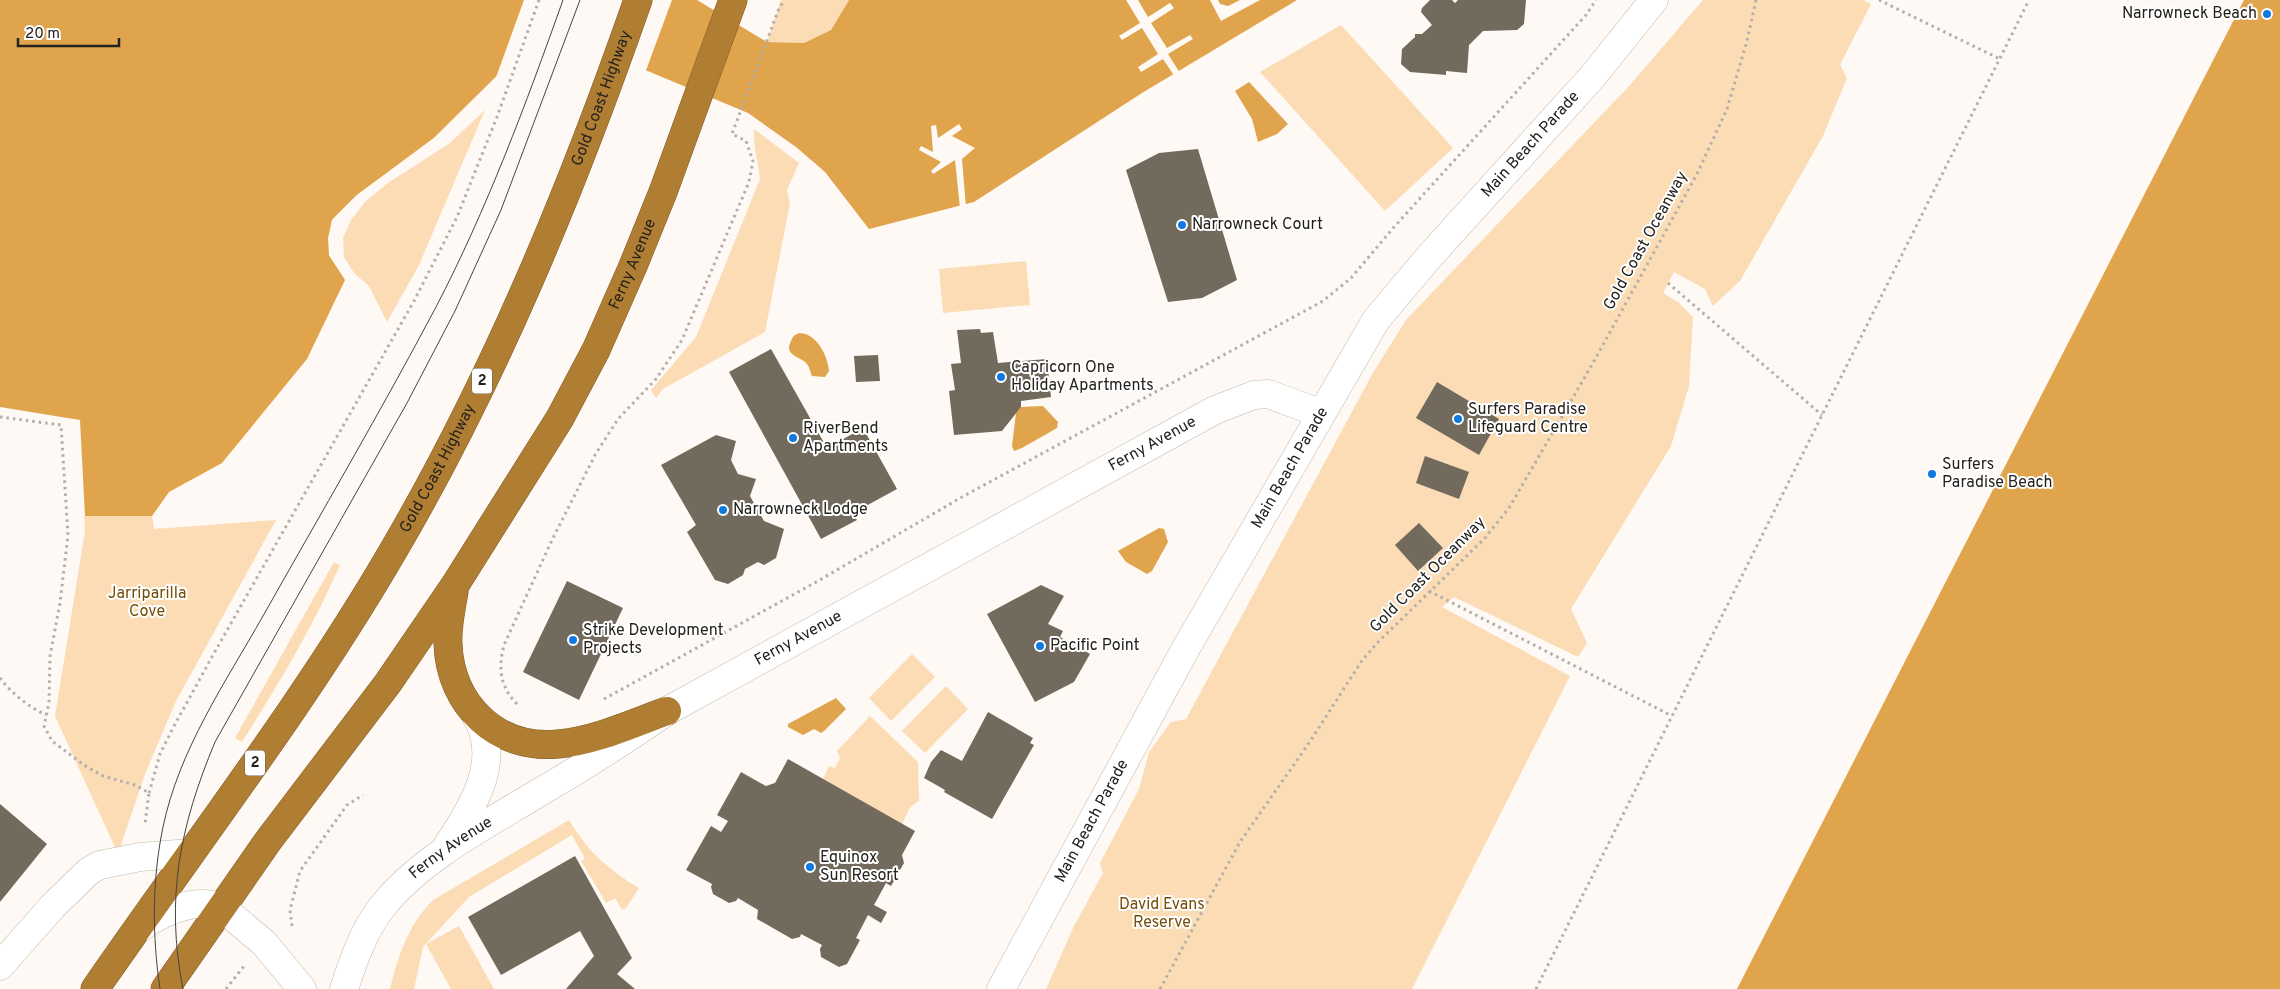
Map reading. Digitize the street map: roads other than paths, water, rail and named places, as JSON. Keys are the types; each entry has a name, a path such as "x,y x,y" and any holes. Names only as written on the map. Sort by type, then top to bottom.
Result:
{"highway":[{"name":"Gold Coast Highway","path":"183,862 271,741 393,551 452,443 504,336 553,225 605,94 638,0"},
{"name":"Ferny Avenue","path":"455,585 560,418 596,350 663,192 733,0"},
{"path":"455,585 448,634 452,672 460,691 476,716 491,729 525,743 556,744 590,738 666,711"},
{"path":"165,989 268,841 388,683 455,585"},
{"name":"2","path":"95,989 183,862"}],"street":[{"name":"Main Beach Parade","path":"1002,989 1186,648 1320,413 1376,320 1429,257 1593,76 1654,0"},
{"name":"Ferny Avenue","path":"344,989 356,954 381,908 400,887 442,854 606,754 666,711 1215,410 1254,395 1268,394 1320,413"},
{"path":"442,854 473,804 487,761 486,738 476,716"},
{"path":"0,966 53,906 89,871 100,865 140,857 183,862"},
{"path":"138,928 156,916 180,907 208,904 222,908 264,943 302,989"}],"tram line":[{"path":"160,989 157,969 154,908 155,887 163,827 180,771 219,692 372,423 455,270 505,156 563,0"},
{"path":"183,989 175,924 179,863 193,803 215,742 407,403 455,311 501,210 580,0"}],"place":[{"name":"Narrowneck Beach","path":"2267,14"},
{"name":"Narrowneck Court","path":"1182,225"},
{"name":"Capricorn One Holiday Apartments","path":"1001,377"},
{"name":"Surfers Paradise Lifeguard Centre","path":"1458,419"},
{"name":"RiverBend Apartments","path":"793,438"},
{"name":"Surfers Paradise Beach","path":"1932,474"},
{"name":"Narrowneck Lodge","path":"723,510"},
{"name":"Strike Development Projects","path":"573,640"},
{"name":"Pacific Point","path":"1040,646"},
{"name":"Equinox Sun Resort","path":"810,867"}],"park label":[{"name":"Jarriparilla Cove","path":"147,603"},
{"name":"David Evans Reserve","path":"1162,914"}]}
